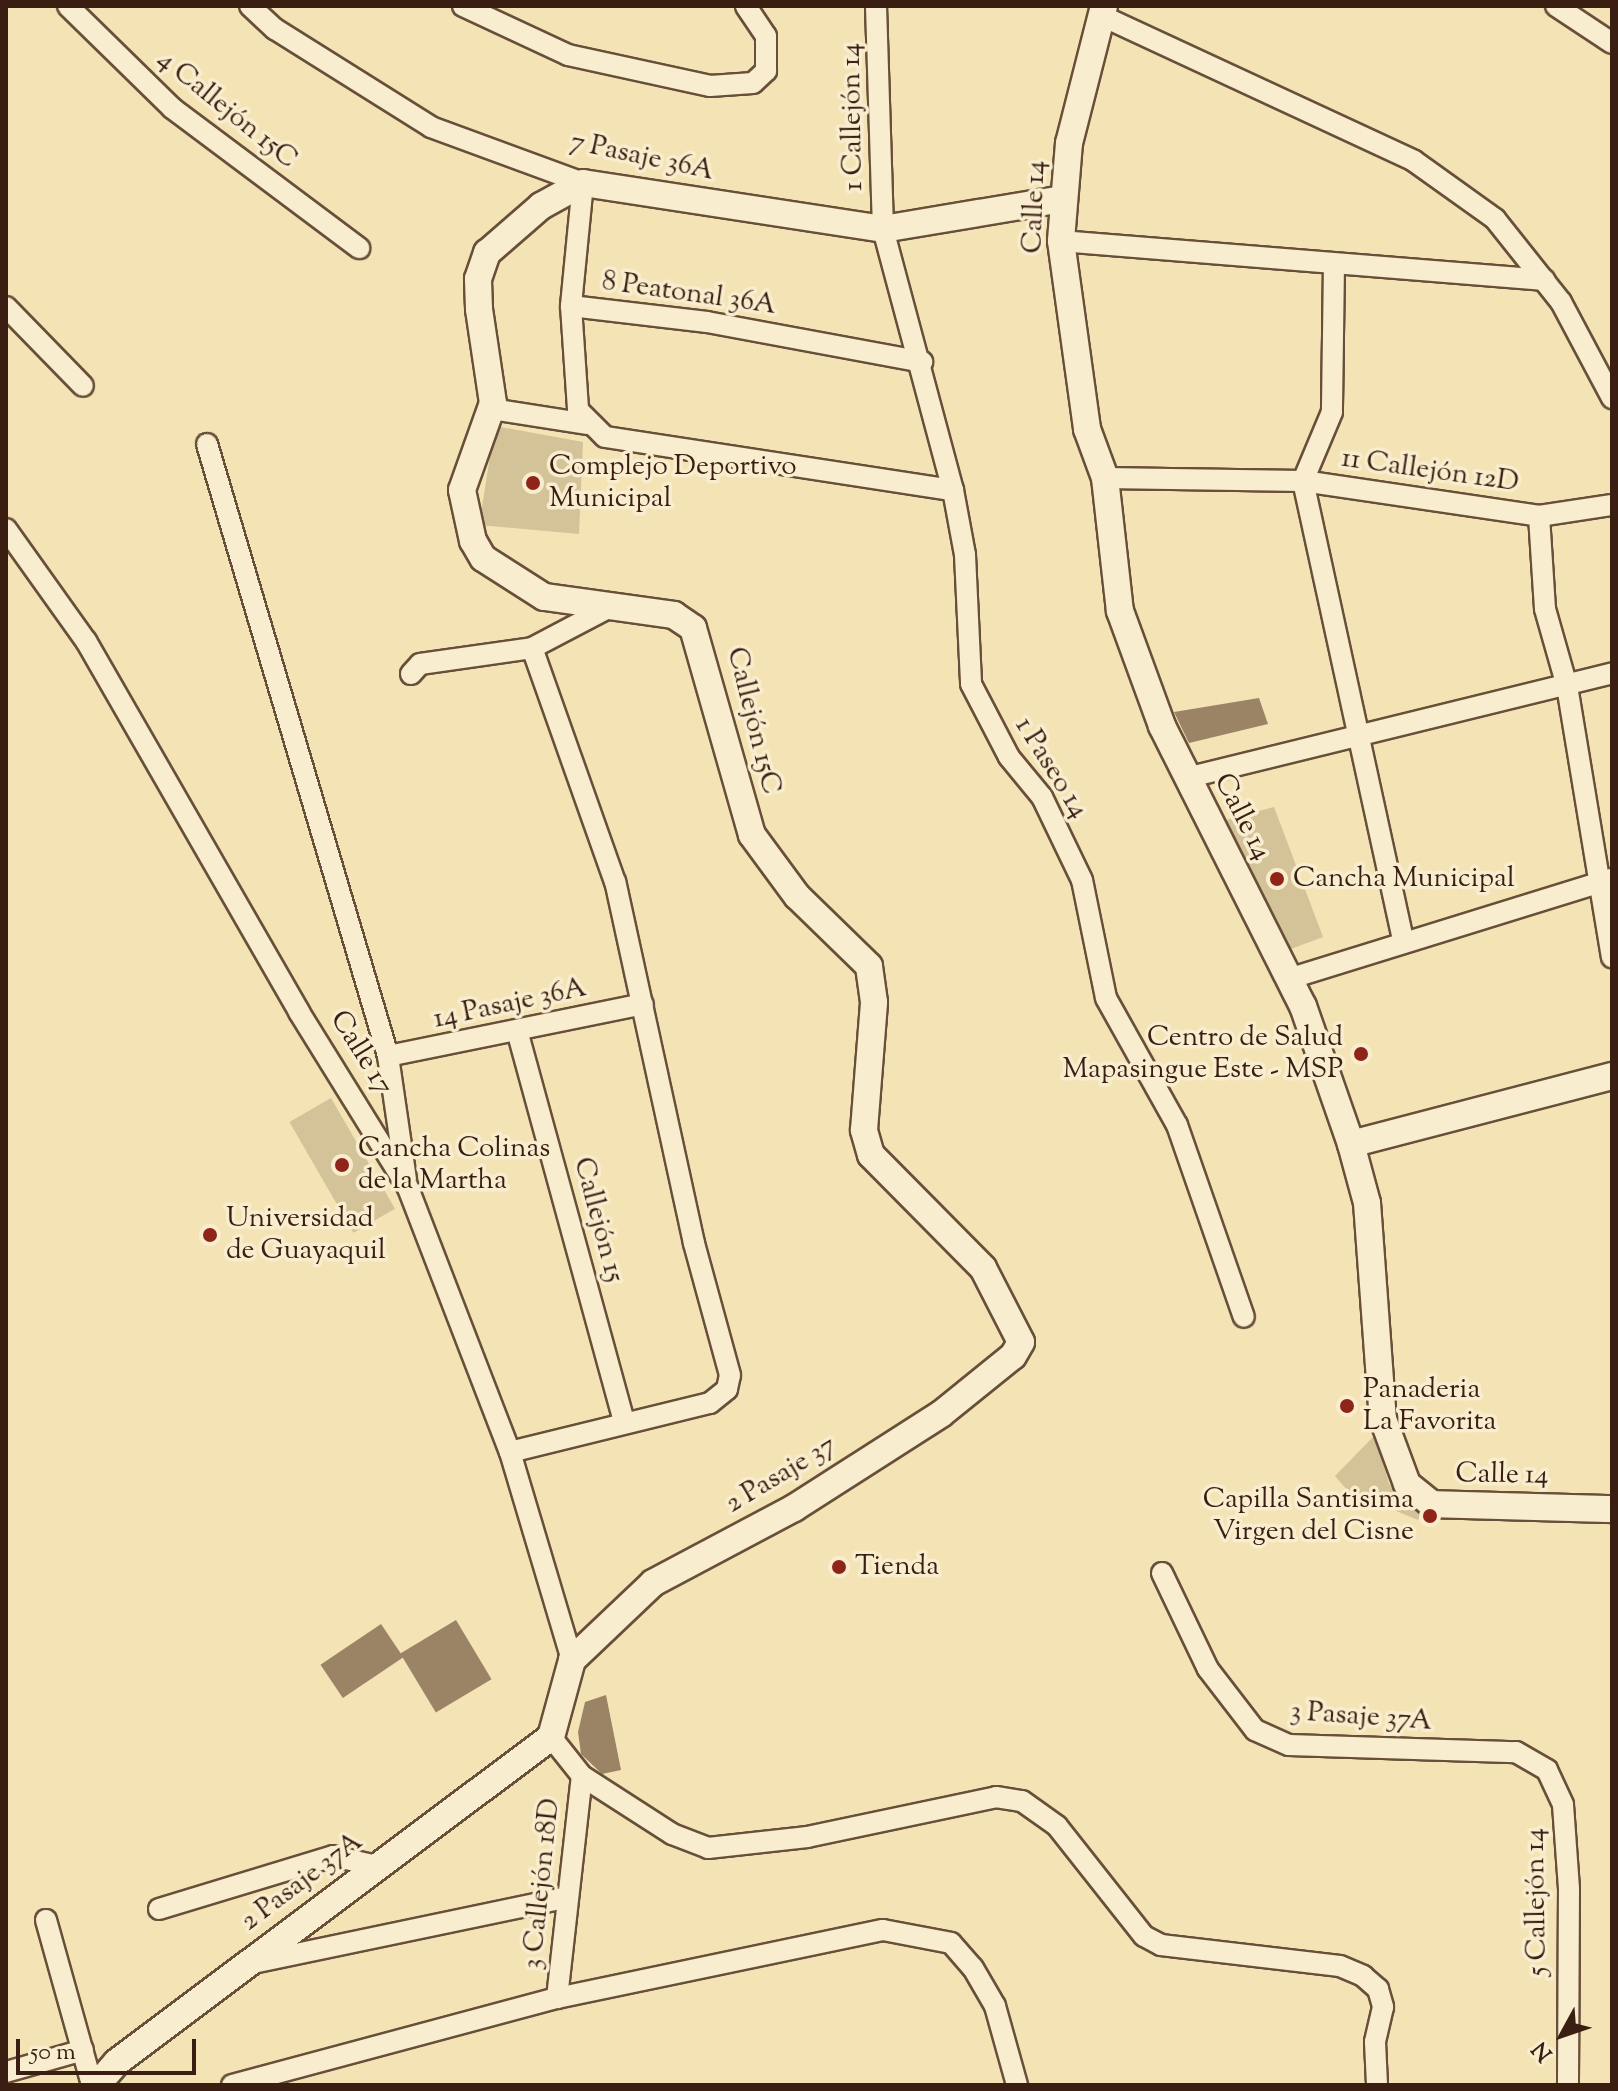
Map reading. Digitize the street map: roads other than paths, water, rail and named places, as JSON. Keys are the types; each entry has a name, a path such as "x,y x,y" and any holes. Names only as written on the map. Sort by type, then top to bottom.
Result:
{"street":[{"name":"4 Callejón 15C","path":"68,6 172,108 359,248"},
{"name":"7 Pasaje 36A","path":"250,6 275,29 431,127 583,183 883,229 1063,199"},
{"path":"463,6 568,55 710,86 753,83 766,71 769,53 746,6"},
{"name":"1 Callejón 14","path":"876,6 883,229"},
{"path":"1564,8 1612,43"},
{"path":"1102,10 1414,161 1495,219 1544,280 1612,398"},
{"name":"Calle 14","path":"1102,10 1069,143 1061,241 1087,429 1105,478 1120,611 1186,778 1303,1006 1351,1144 1367,1203 1383,1419 1407,1484 1432,1504 1454,1509 1612,1509"},
{"name":"8 Peatonal 36A","path":"583,183 571,306 707,322 922,362"},
{"name":"Callejón 15C","path":"583,183 541,206 487,253 478,279 479,309 492,373 491,409 462,490 467,525 483,558 544,597 674,615 693,628 752,835 797,896 869,966 874,1002 864,1130 871,1155 983,1268 1021,1342"},
{"name":"1 Paseo 14","path":"883,229 922,362 953,490 965,555 971,684 1009,757 1042,797 1082,880 1106,998 1177,1125 1244,1317"},
{"path":"1061,241 1544,280"},
{"path":"1334,264 1332,412 1303,481 1362,736 1403,940"},
{"path":"571,306 578,410 588,424 605,437 953,490"},
{"path":"6,307 83,386"},
{"path":"491,409 588,424"},
{"path":"207,444 388,1056 408,1188"},
{"name":"11 Callejón 12D","path":"1105,478 1303,481 1539,516 1545,609 1567,686 1606,880 1612,957"},
{"path":"1539,516 1612,505"},
{"name":"Calle 17","path":"9,533 86,641 408,1188 510,1452 572,1660"},
{"path":"411,674 420,664 532,648 612,606"},
{"path":"510,1452 710,1403 727,1389 730,1375 694,1243 615,882 532,648"},
{"path":"1186,778 1612,673"},
{"path":"1288,979 1403,940 1606,880"},
{"name":"14 Pasaje 36A","path":"388,1056 518,1034 643,1004"},
{"name":"Callejón 15","path":"518,1034 624,1422"},
{"path":"1351,1144 1612,1076"},
{"name":"2 Pasaje 37","path":"572,1660 653,1583 794,1508 941,1414 1013,1356 1021,1342"},
{"name":"3 Pasaje 37A","path":"1162,1573 1208,1669 1255,1730 1289,1745 1516,1752 1547,1770"},
{"path":"572,1660 551,1737 582,1776 672,1834 708,1848 807,1837 996,1797 1022,1801 1057,1826 1144,1936 1161,1945 1340,1966 1363,1976 1378,1989 1383,2007 1375,2042 1377,2085"},
{"name":"2 Pasaje 37A","path":"95,2085 117,2062 551,1737"},
{"name":"5 Callejón 14","path":"1547,1770 1563,1805 1569,1889 1568,2085"},
{"name":"3 Callejón 18D","path":"557,1998 582,1776"},
{"path":"159,1909 333,1856 377,1866"},
{"path":"245,1965 568,1897"},
{"path":"46,1920 95,2085"},
{"path":"232,2085 557,1998 883,1930 951,1943 995,2006 1017,2085"},
{"path":"6,2072 83,2050"}],"place":[{"name":"Complejo Deportivo Municipal","path":"533,483"},
{"name":"Cancha Municipal","path":"1277,879"},
{"name":"Centro de Salud Mapasingue Este - MSP","path":"1361,1054"},
{"name":"Cancha Colinas de la Martha","path":"342,1165"},
{"name":"Universidad de Guayaquil","path":"210,1235"},
{"name":"Panaderia La Favorita","path":"1347,1406"},
{"name":"Capilla Santisima Virgen del Cisne","path":"1430,1516"},
{"name":"Tienda","path":"839,1567"}]}
